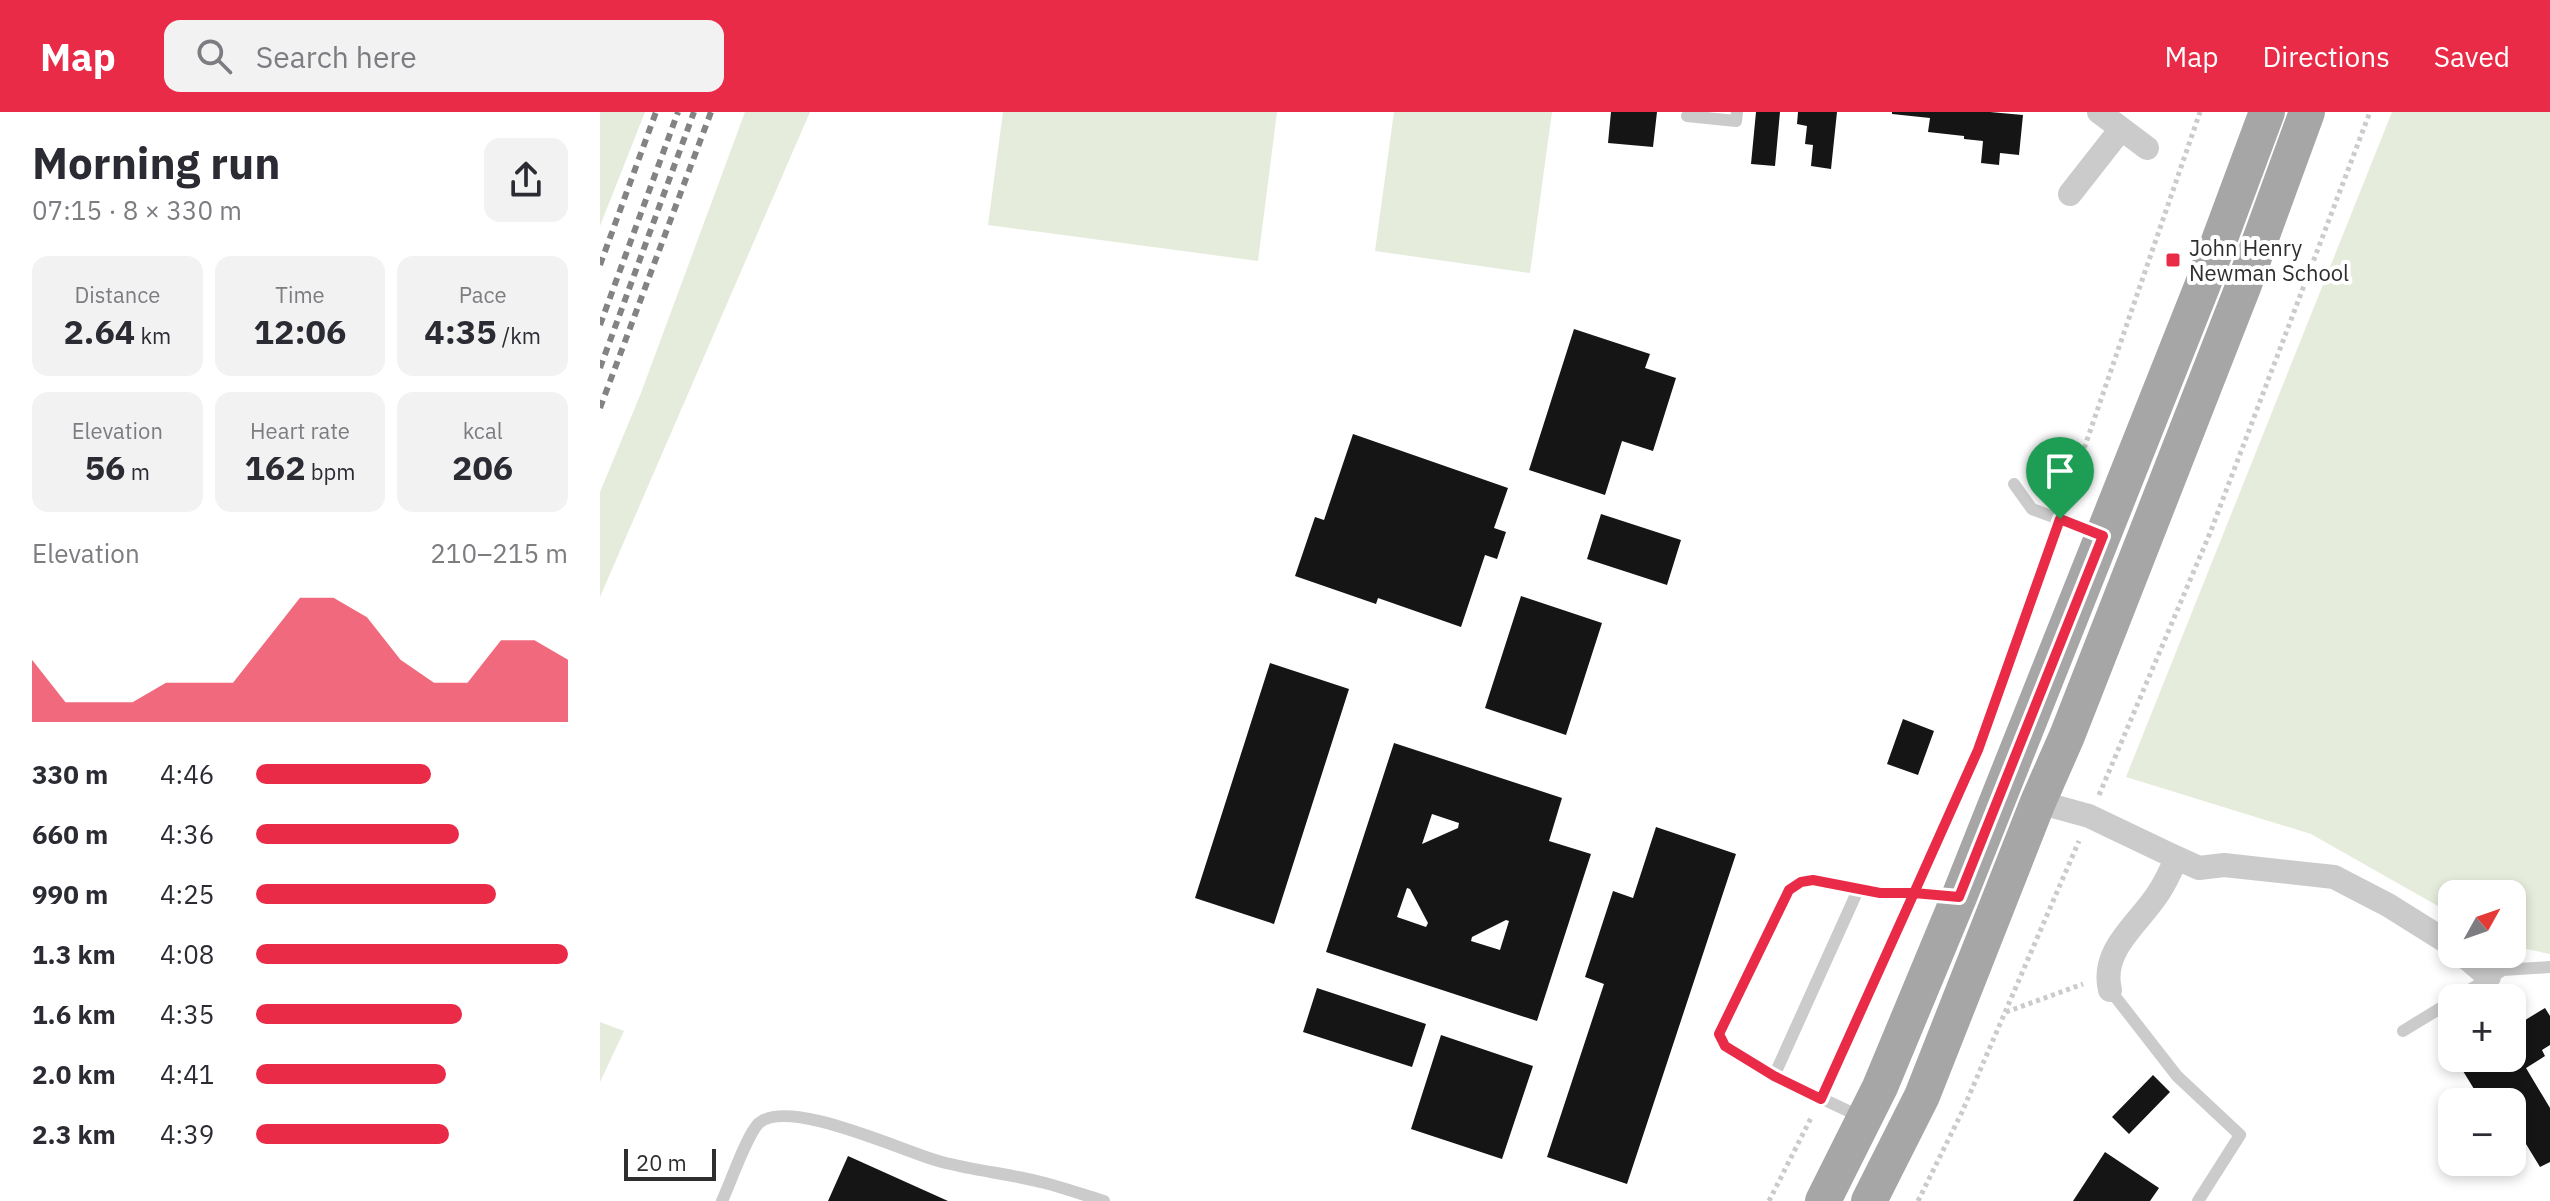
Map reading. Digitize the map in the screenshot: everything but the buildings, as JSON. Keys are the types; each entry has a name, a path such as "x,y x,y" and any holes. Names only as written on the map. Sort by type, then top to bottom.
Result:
{"main road":[{"path":"1823,1201 1880,1087 1959,897 2203,284 2267,112"},
{"path":"1869,1201 1922,1096 2067,736 2232,316 2307,112"}],"street":[{"path":"2099,112 2147,148"},
{"path":"2070,194 2121,129"},
{"path":"2038,802 2089,816 2199,868 2224,865 2334,877 2388,905 2438,936"},
{"path":"2108,982 2123,935 2159,893 2177,858"},
{"path":"2478,968 2489,977"}],"lane":[{"path":"1687,116 1736,121 1737,112"},
{"path":"2014,484 2032,509 2103,536"},
{"path":"1864,1118 1774,1076 1725,1046 1719,1034 1789,890 1801,882 1813,880 1858,890 1959,897"},
{"path":"1774,1076 1858,890"},
{"path":"2478,984 2503,970 2550,967"},
{"path":"2108,982 2177,1076 2240,1135 2198,1201"},
{"path":"2403,1031 2438,1009"},
{"path":"722,1201 749,1140 760,1123 786,1116 879,1138 940,1162 1043,1183 1104,1201"}],"path":[{"path":"1769,1201 1821,1099 1978,750 2200,112"},
{"path":"1918,1201 1962,1112 2210,533 2370,112"},
{"path":"2005,1012 2108,982"}],"green space":[{"path":"600,112 645,112 600,226"},
{"path":"745,112 810,112 600,597 600,492 641,393"},
{"path":"1003,112 1277,112 1258,261 988,225"},
{"path":"1394,112 1552,112 1530,273 1375,251"},
{"path":"2392,112 2550,112 2550,954 2526,949 2526,880 2438,880 2438,906 2311,834 2126,777"},
{"path":"600,1022 624,1031 600,1082"}],"railway":[{"path":"600,265 656,112"},
{"path":"600,325 678,112"},
{"path":"600,368 694,112"},
{"path":"600,408 711,112"}],"place":[{"name":"John Henry Newman School","path":"2173,260"}],"route":[{"path":"2060,519 1978,750 1914,893 1880,893 1813,880 1801,882 1789,890 1719,1034 1725,1046 1774,1076 1821,1099 1914,893 1959,897 2103,536 2060,519"}]}
